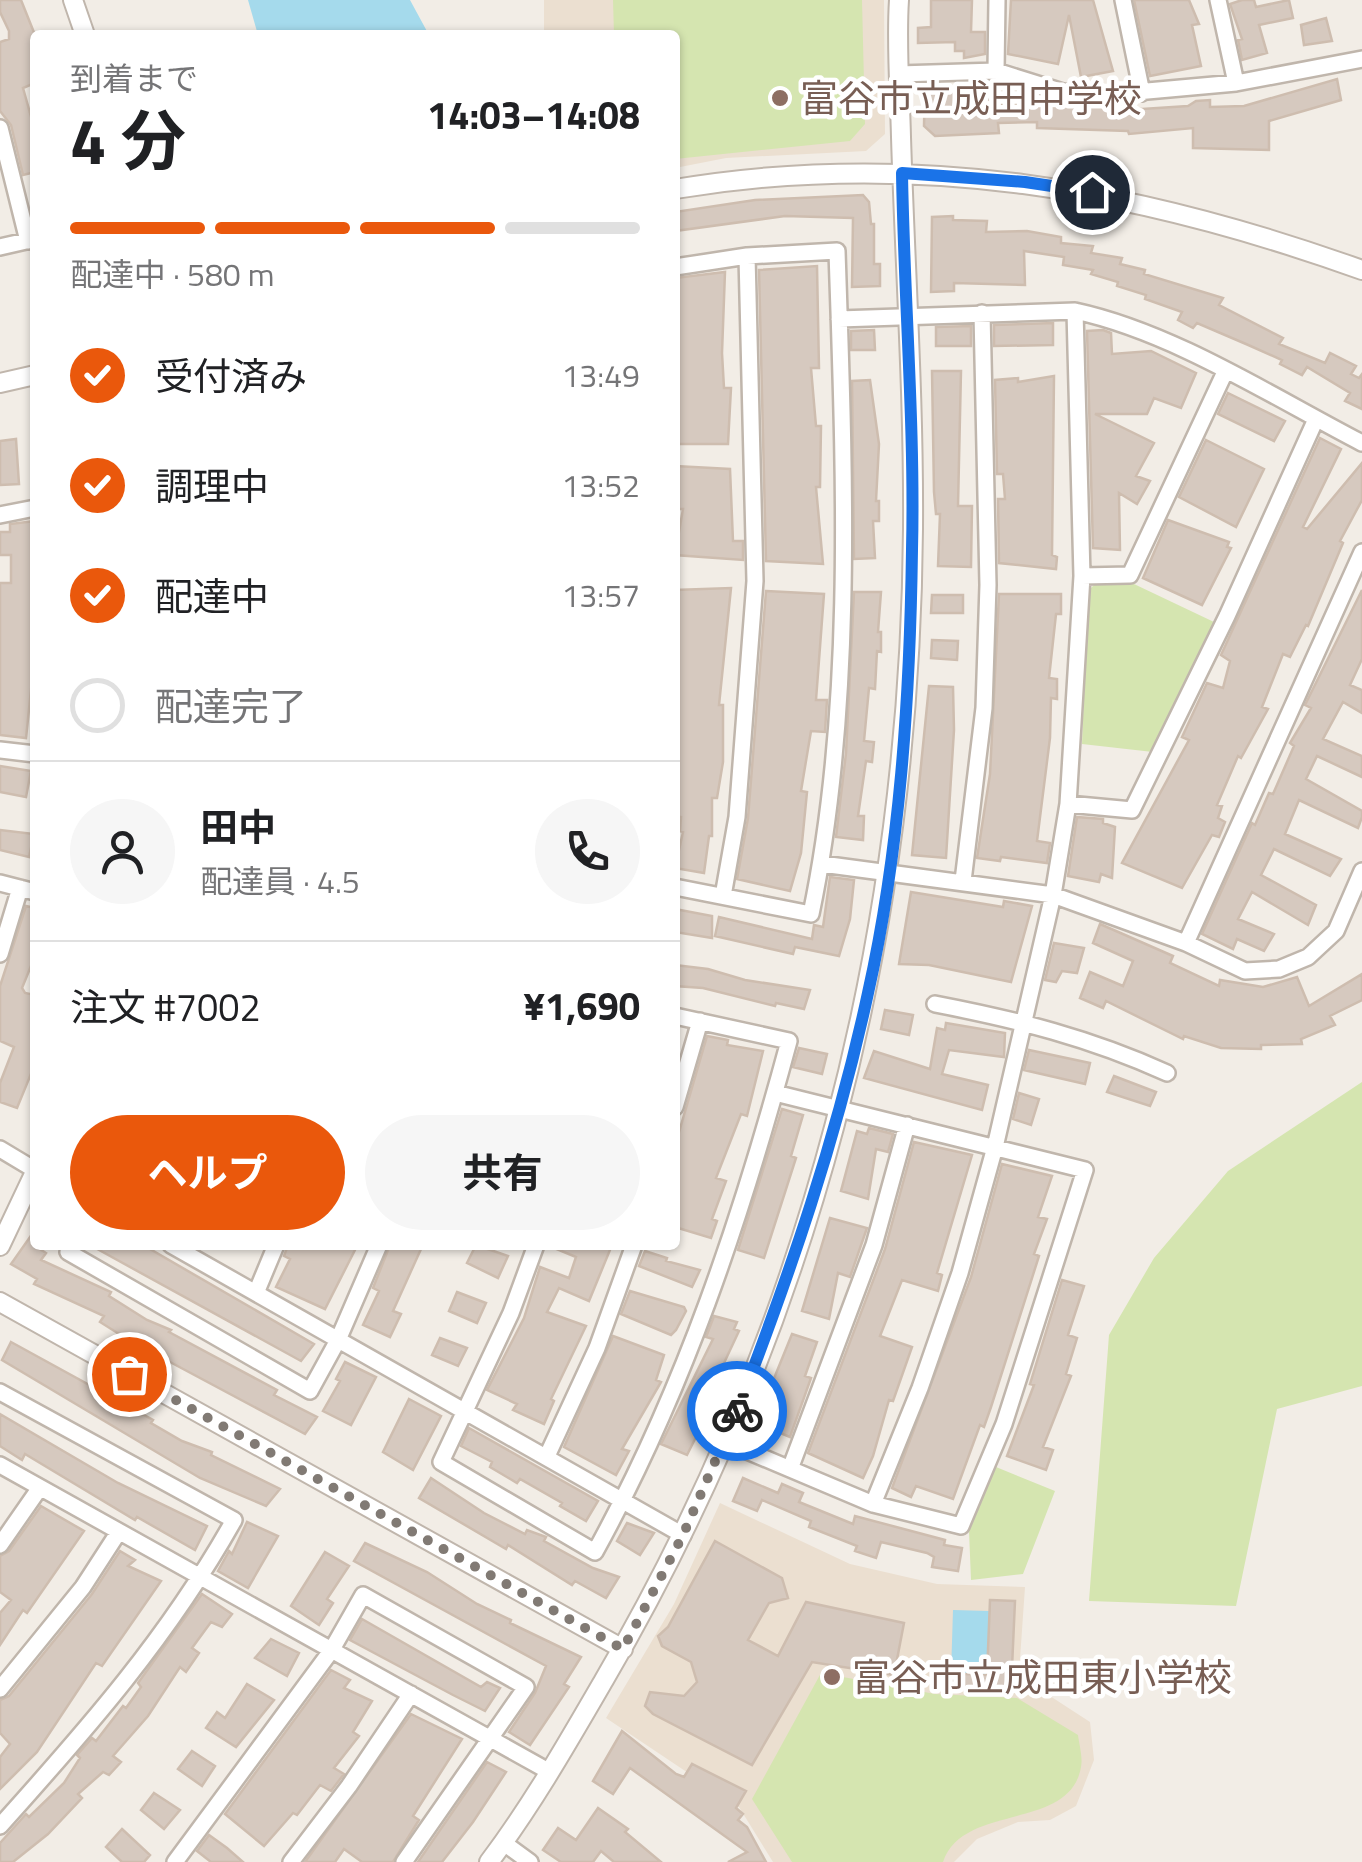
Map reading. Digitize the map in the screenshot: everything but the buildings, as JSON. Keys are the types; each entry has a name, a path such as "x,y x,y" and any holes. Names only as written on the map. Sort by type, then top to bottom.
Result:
{"street":[{"path":"73,0 84,30"},
{"path":"489,1862 550,1772 623,1649 726,1442 785,1287 840,1108 869,991 889,872 906,709 912,569 898,0"},
{"path":"996,71 997,0"},
{"path":"1123,0 1142,93"},
{"path":"1218,0 1236,83"},
{"path":"899,74 996,71 1064,92 1142,93 1236,83 1362,59"},
{"path":"0,128 30,236"},
{"path":"680,188 797,176 902,173 1025,182 1118,197 1268,236 1362,270"},
{"path":"0,248 30,240"},
{"path":"680,266 747,256 836,251 843,584 822,864 811,914 680,887"},
{"path":"723,896 736,817 755,582 747,256"},
{"path":"839,319 1075,311 1154,336 1362,443"},
{"path":"873,1504 948,1306 994,1148 1053,895 1068,804 1082,576 1075,311"},
{"path":"963,882 984,708 988,585 982,313"},
{"path":"1082,576 1130,575 1224,372"},
{"path":"0,383 30,376"},
{"path":"1068,804 1132,810 1227,616 1316,419"},
{"path":"0,516 30,509"},
{"path":"1186,943 1362,552"},
{"path":"0,750 30,753"},
{"path":"822,864 1053,895 1186,943 1245,972 1279,969 1308,957 1336,931 1362,871"},
{"path":"0,883 28,890 0,954"},
{"path":"935,1004 1024,1022 1106,1045 1167,1072"},
{"path":"534,1250 511,1313 441,1462 595,1552 678,1385 749,1186 789,1041 680,1017"},
{"path":"680,1090 700,1021"},
{"path":"726,1442 873,1504 961,1526 1004,1424 1084,1170 775,1093"},
{"path":"790,1469 874,1245 906,1125"},
{"path":"0,1150 30,1168"},
{"path":"0,1246 30,1182"},
{"path":"69,1250 310,1391 338,1340 377,1250"},
{"path":"183,1250 683,1535"},
{"path":"256,1293 274,1250"},
{"path":"547,1456 597,1348 632,1250"},
{"path":"0,1302 623,1649"},
{"path":"0,1392 234,1520 201,1578 146,1658 0,1826"},
{"path":"0,1465 550,1772"},
{"path":"0,1545 39,1490"},
{"path":"0,1689 82,1587 118,1533"},
{"path":"176,1862 331,1652 363,1595 526,1687 404,1862"},
{"path":"291,1862 349,1786 410,1694"},
{"path":"504,1842 530,1862"}],"shaded area":[{"name":"富谷市立成田中学校","path":"544,0 884,0 885,134 866,151 726,158 680,167 680,30 544,30"},
{"name":"富谷市立成田東小学校","path":"720,1503 850,1564 937,1584 1025,1587 1020,1659 1050,1696 1090,1722 1094,1760 1076,1806 1050,1820 1018,1822 977,1839 954,1862 773,1862 739,1807 606,1718 674,1604"}],"green space":[{"name":"富谷市立成田中学校","path":"613,0 862,0 865,124 850,141 680,158 680,30 614,30"},
{"path":"1096,583 1134,584 1214,622 1153,752 1082,744 1088,591"},
{"path":"1362,1082 1362,1386 1277,1409 1236,1606 1089,1601 1109,1335 1154,1258 1228,1171"},
{"path":"996,1467 1055,1491 1023,1574 971,1580 969,1531"},
{"path":"821,1673 935,1694 1017,1698 1078,1735 1081,1767 1073,1787 1058,1801 1038,1810 971,1831 954,1843 943,1862 792,1862 752,1799"}],"water":[{"path":"248,0 410,0 426,30 257,30"},
{"path":"953,1610 989,1611 987,1675 951,1674"}],"way so far":[{"path":"129,1374 623,1649 683,1535 737,1411"}],"place":[{"name":"富谷市立成田中学校","path":"780,98"},
{"name":"富谷市立成田東小学校","path":"832,1677"}],"route":[{"path":"737,1411 785,1287 840,1108 869,991 889,872 906,709 913,523 902,173 1025,182 1092,192"}]}
